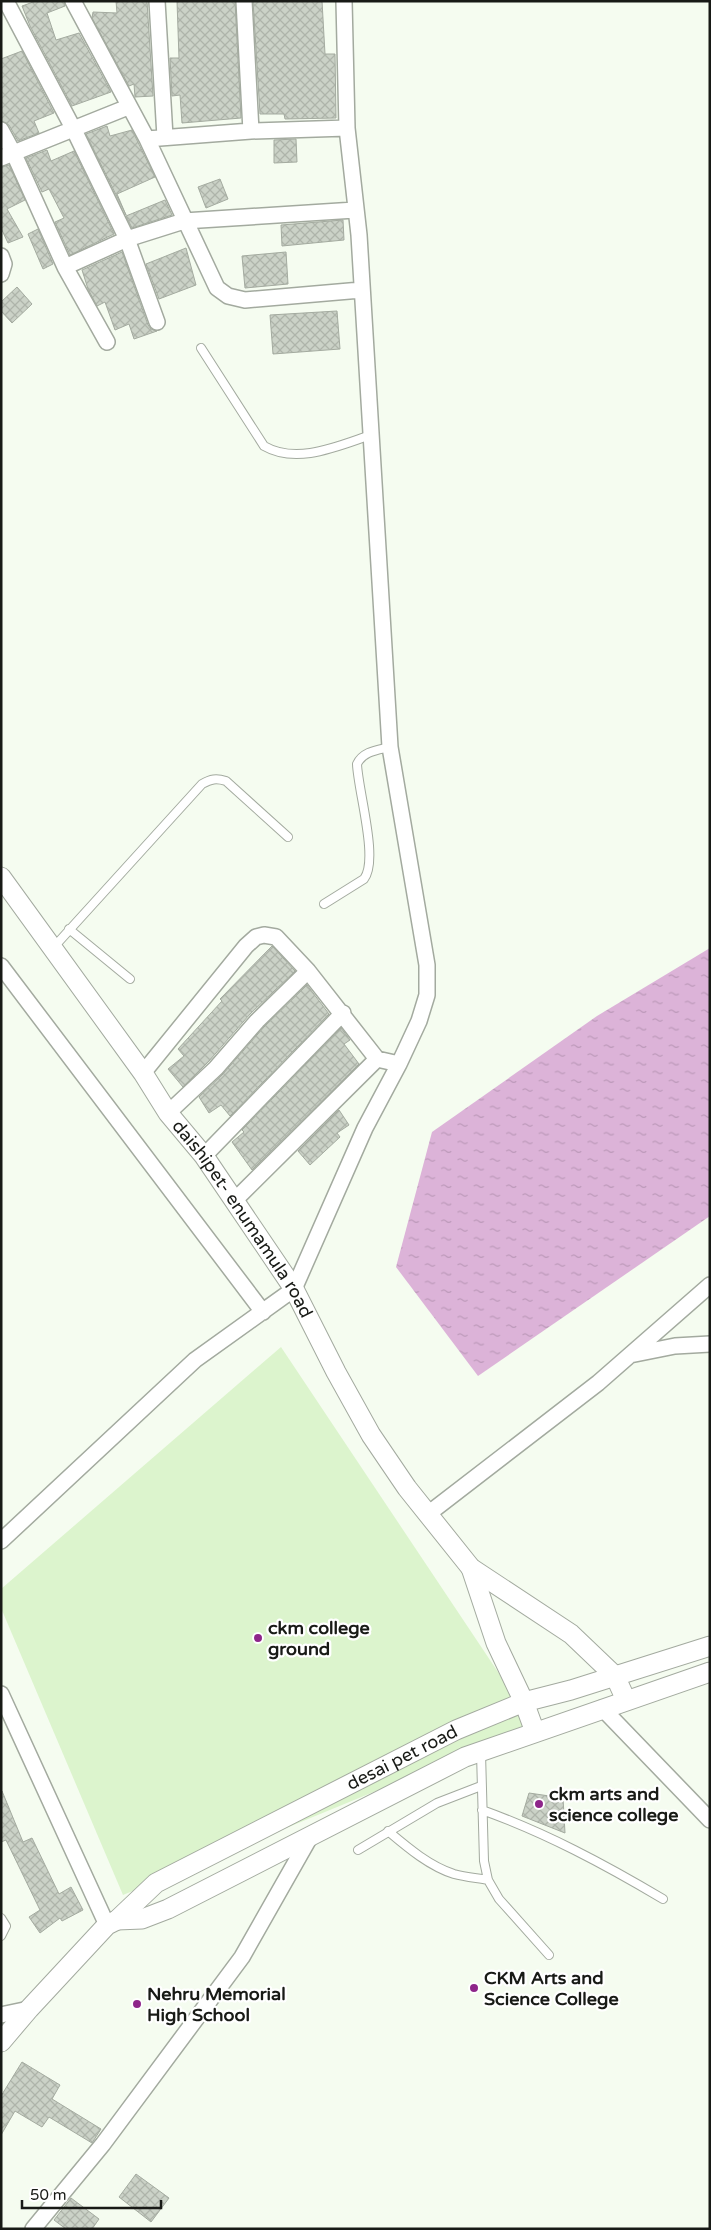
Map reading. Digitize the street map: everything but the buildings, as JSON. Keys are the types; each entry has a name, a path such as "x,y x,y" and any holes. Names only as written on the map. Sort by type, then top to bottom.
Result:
{"street":[{"path":"6,1 74,130 127,239 157,322"},
{"path":"74,1 128,107 147,139 217,288 228,296 245,300 361,290"},
{"path":"157,1 165,137"},
{"path":"244,1 251,131"},
{"path":"1,1542 195,1360 294,1289 365,1128 399,1064 419,1021 427,995 427,964 390,747 366,437 361,290 347,128 344,1"},
{"path":"8,156 128,107"},
{"path":"147,139 251,131 347,128"},
{"path":"1,130 8,156 65,267 107,342"},
{"path":"65,267 127,239 184,221 355,210"},
{"path":"1,256 4,264 1,274"},
{"name":"daishipet- enumamula road","path":"1,877 143,1073 168,1113 204,1156 235,1200 294,1289 336,1372 371,1435 407,1488 470,1568 496,1643 536,1732"},
{"path":"143,1073 246,946 256,937 264,934 276,937 308,971 377,1059 399,1064"},
{"path":"1,966 263,1312"},
{"path":"168,1113 216,1068 257,1021 308,971"},
{"path":"204,1156 343,1014"},
{"path":"235,1200 377,1059"},
{"path":"428,1514 598,1383 710,1285"},
{"path":"628,1355 675,1346 710,1344"},
{"name":"daishipet- enumamula road","path":"470,1568 572,1634 615,1676 626,1700"},
{"name":"desai pet road","path":"1,2042 29,2009 112,1922 156,1884 456,1730 524,1702 710,1646"},
{"name":"desai pet road","path":"112,1922 142,1919 168,1909 465,1757 710,1672"},
{"path":"1,1694 112,1922"},
{"path":"602,1708 710,1820"},
{"path":"33,2229 103,2144 242,1957 310,1836"},
{"path":"1,2015 29,2009"}],"lane":[{"path":"201,348 264,446 274,452 287,455 299,454 344,445 366,437"},
{"path":"324,904 364,879 368,874 370,854 357,764 360,758 366,754 390,747"},
{"path":"52,948 202,784 210,780 216,778 226,781 288,837"},
{"path":"69,929 130,979"},
{"path":"481,1751 484,1861 488,1880 499,1899 549,1955"},
{"path":"358,1850 437,1802 482,1786"},
{"path":"482,1810 519,1823 552,1838 604,1864 663,1899"},
{"path":"388,1831 410,1850 432,1864 453,1874 488,1880"},
{"path":"1,1918 6,1926 1,1936"}],"green space":[{"path":"281,1347 534,1726 123,1895 1,1608 1,1589"}],"water":[{"path":"710,948 710,1216 478,1376 396,1267 432,1132 597,1016"}],"place":[{"name":"ckm college ground","path":"258,1638"},
{"name":"ckm arts and science college","path":"539,1804"},
{"name":"CKM Arts and Science College","path":"474,1988"},
{"name":"Nehru Memorial High School","path":"137,2004"}]}
